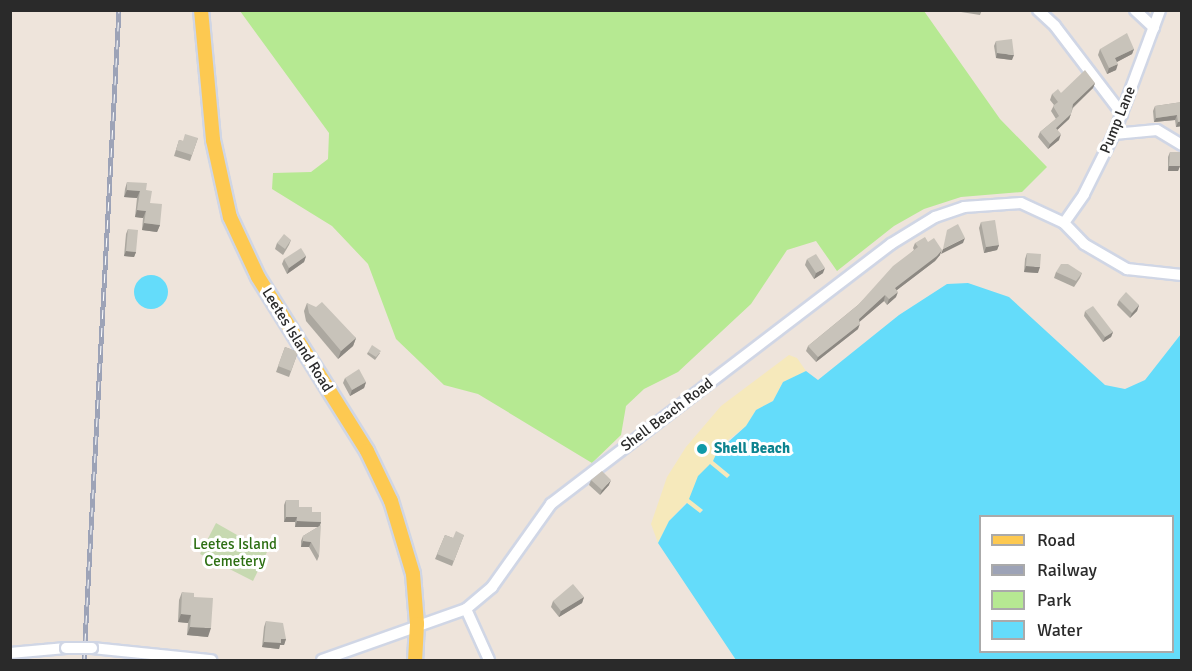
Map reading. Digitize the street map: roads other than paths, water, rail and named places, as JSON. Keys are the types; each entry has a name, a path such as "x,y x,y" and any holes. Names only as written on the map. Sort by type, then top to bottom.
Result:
{"main road":[{"name":"Leetes Island Road","path":"201,10 215,157 230,217 258,277 381,478 408,554 417,624 415,660"}],"street":[{"path":"1038,10 1054,26 1122,114"},
{"path":"1135,10 1154,28"},
{"name":"Pump Lane","path":"1064,223 1084,194 1114,134 1160,10"},
{"path":"1114,134 1157,130 1182,145"},
{"name":"Shell Beach Road","path":"322,660 417,624 466,609 492,588 560,497 891,244 935,217 964,207 1007,202 1034,207 1064,223 1084,244 1126,269 1182,275"},
{"path":"466,609 489,660"},
{"path":"10,653 92,648 211,660"}],"water":[{"path":"151,275 163,280 168,292 163,304 151,309 139,304 134,292 139,280"},
{"path":"968,283 1009,297 1105,385 1125,389 1145,380 1181,334 1181,660 736,660 658,543 669,521 687,503 700,513 703,510 689,499 698,476 710,464 727,478 730,475 713,461 717,452 746,426 756,410 773,401 783,382 806,371 818,380 899,315 947,284"}],"railway":[{"path":"84,660 119,10"}],"place":[{"name":"Shell Beach","path":"702,449"}],"park label":[{"name":"Leetes Island Cemetery","path":"235,552"}]}
